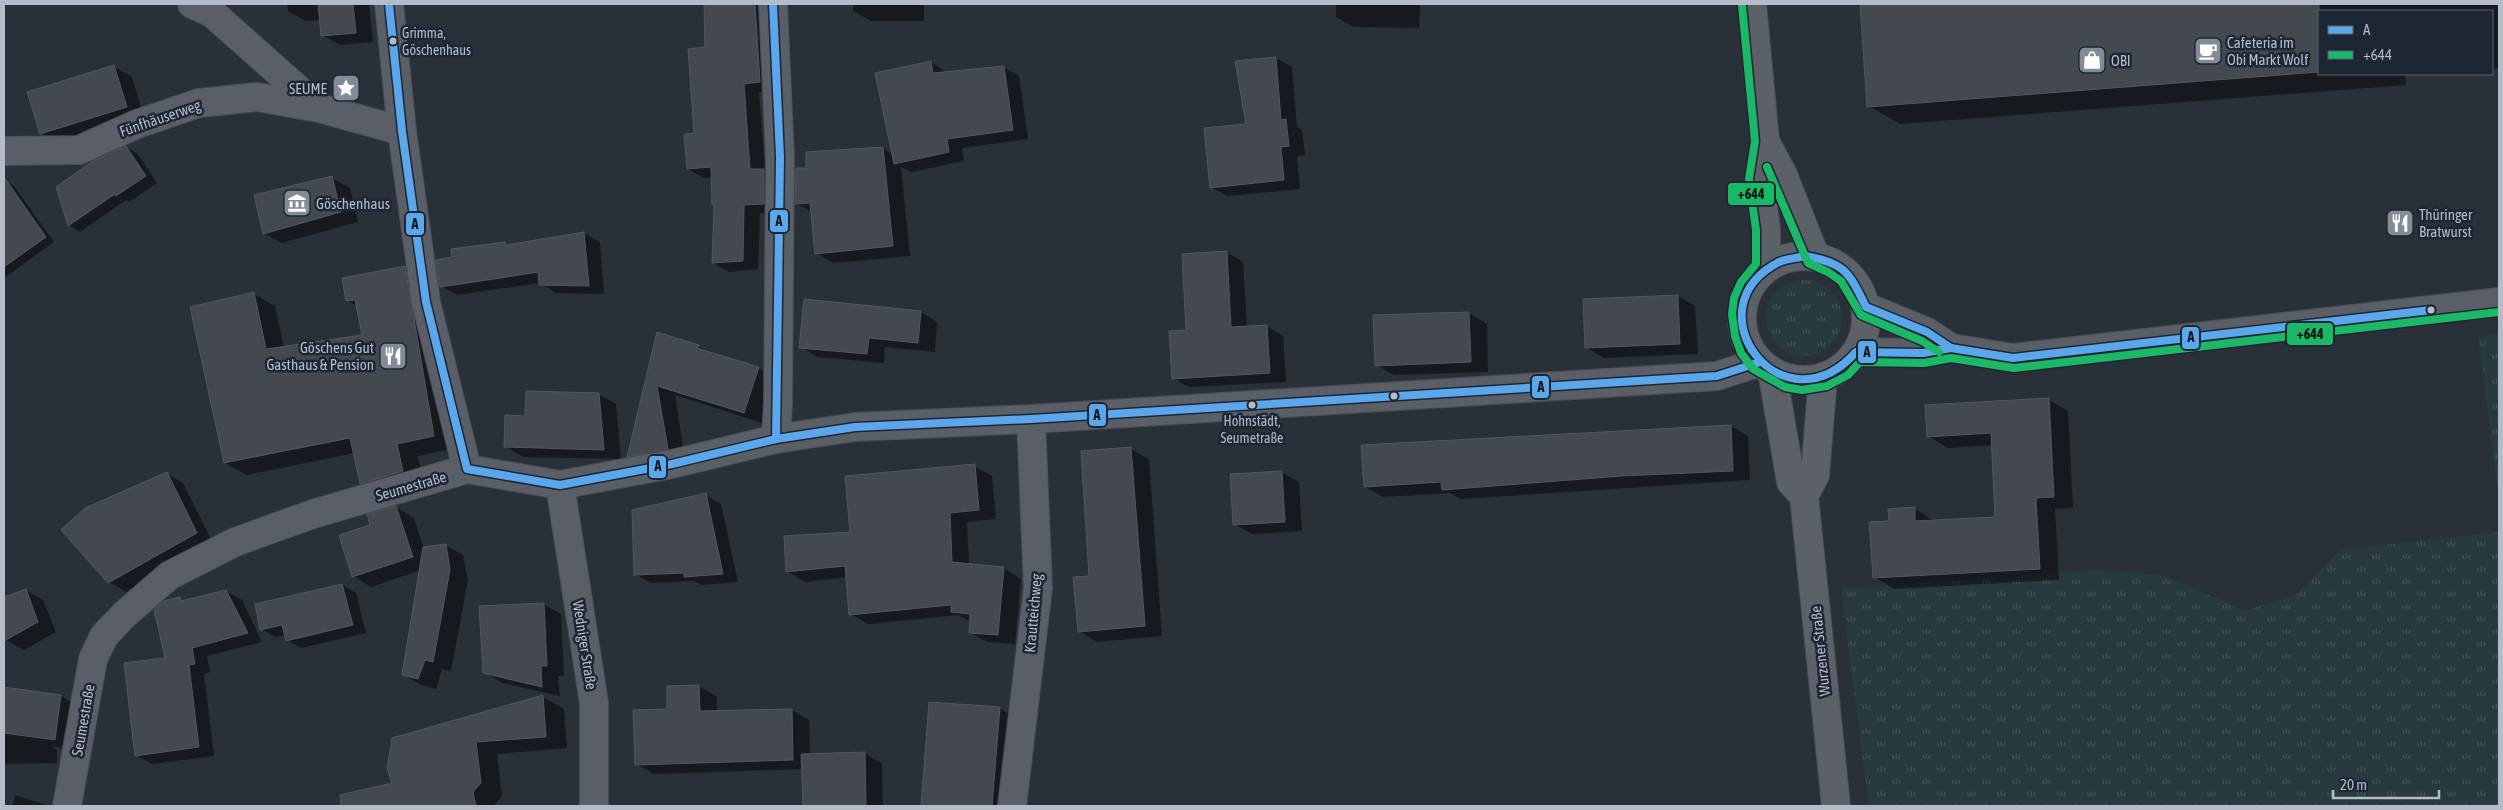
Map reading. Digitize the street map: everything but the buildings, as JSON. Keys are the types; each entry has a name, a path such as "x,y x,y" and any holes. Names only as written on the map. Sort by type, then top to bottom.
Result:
{"main road":[{"path":"1752,4 1765,141 1758,179 1766,229 1766,268"},
{"path":"1765,141 1783,175 1815,256"},
{"name":"Wurzener Straße","path":"1766,367 1786,377 1802,380 1823,377 1842,367 1856,352 1862,343 1865,332 1866,307 1862,294 1849,274 1839,265 1815,256 1790,257 1766,268 1749,288 1742,314 1746,340 1766,367 1791,482 1804,496 1836,806"},
{"path":"1804,496 1815,475 1823,377"}],"street":[{"name":"Fünfhäuserweg","path":"192,4 212,13 319,108"},
{"path":"389,4 402,130 426,302 468,470"},
{"path":"773,4 780,157 776,439"},
{"name":"Fünfhäuserweg","path":"4,151 79,150 137,124 199,103 257,98 319,108 402,130"},
{"path":"1856,352 1923,353 1951,348 2013,358 2499,302"},
{"path":"1866,307 1927,332 1951,348"},
{"name":"Seumestraße","path":"66,806 93,659 104,636 124,614 170,575 235,542 314,514 468,470 560,485 672,464 776,439 855,427 1031,419 1717,376 1766,367"},
{"name":"Krautteichweg","path":"1012,806 1038,588 1031,419"},
{"name":"Wedniger Straße","path":"560,485 594,703 594,806"}],"green space":[{"path":"1804,280 1818,283 1831,291 1839,304 1842,318 1839,332 1831,345 1818,353 1804,356 1790,353 1777,345 1769,332 1766,318 1769,304 1777,291 1790,283"},
{"path":"2499,334 2499,497 2478,337"},
{"path":"2499,532 2499,806 1869,806 1841,589 2102,570 2166,576 2245,611 2298,593 2340,550"}],"transit line":[{"name":"A","path":"389,4 402,131 426,302 467,469 560,485 672,464 776,439 855,427 1031,419 1717,376 1760,362"},
{"name":"A","path":"773,4 780,157 776,439"},
{"name":"+644","path":"1742,5 1755,141 1749,179 1756,230 1756,264 1741,282 1734,298 1732,314 1735,336 1741,353 1753,369 1785,387 1802,390 1827,386 1848,375 1860,362 1924,363 1951,358 2014,368 2499,312"},
{"name":"+644","path":"1767,167 1808,263 1828,272 1841,281 1861,315 1922,341 1939,352"},
{"name":"A","path":"1805,256 1829,262 1844,271 1855,285 1866,307 1927,332 1951,348 1923,353 1856,352 1828,374 1800,379 1776,372 1756,355 1744,333 1742,307 1753,283 1779,262 1805,256"},
{"name":"A","path":"1951,348 2013,358 2431,310"}],"place":[{"name":"Grimma, Göschenhaus","path":"393,41"},
{"name":"Cafeteria im Obi Markt Wolf","path":"2208,51"},
{"name":"OBI","path":"2092,60"},
{"name":"SEUME","path":"346,88"},
{"name":"Göschenhaus","path":"297,203"},
{"name":"Thüringer Bratwurst","path":"2400,223"},
{"name":"Göschens Gut Gasthaus & Pension","path":"393,356"},
{"name":"Hohnstädt, Seumetraße","path":"1252,405"}]}
